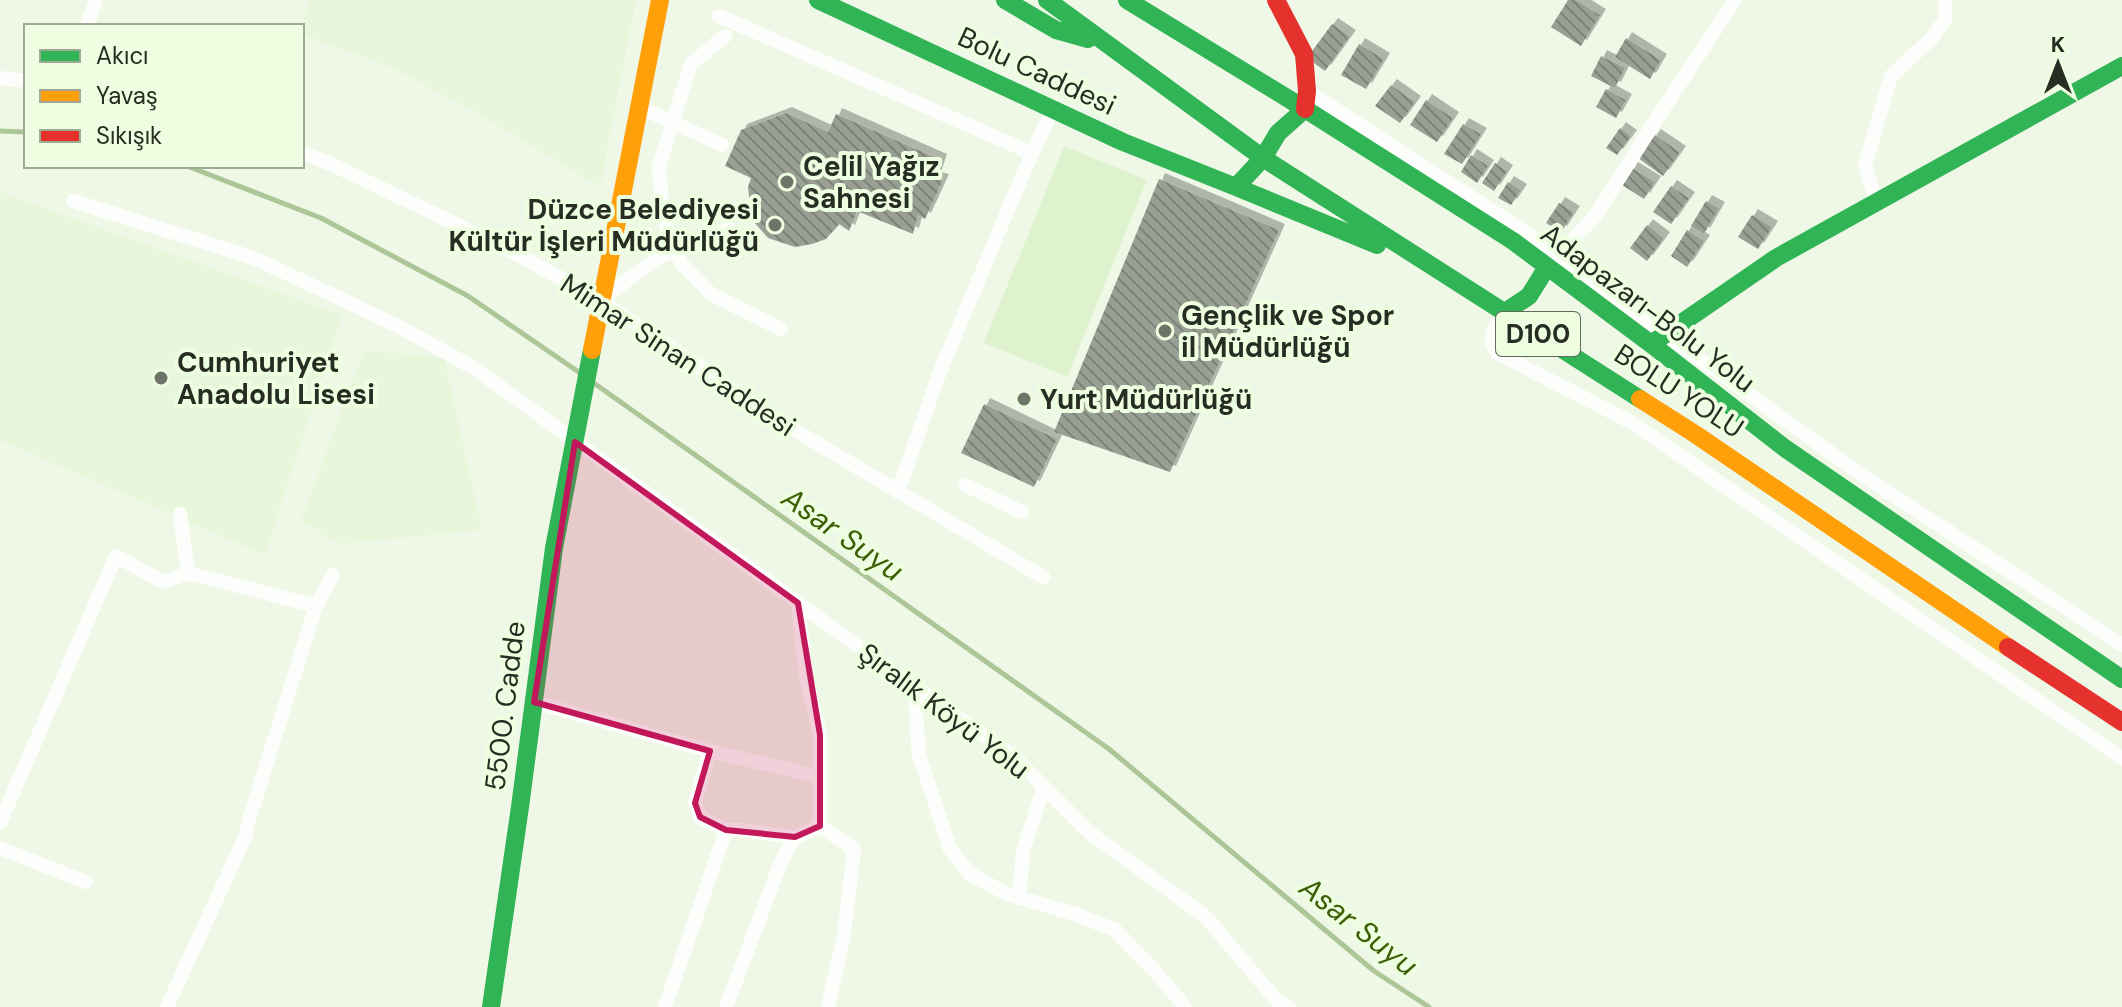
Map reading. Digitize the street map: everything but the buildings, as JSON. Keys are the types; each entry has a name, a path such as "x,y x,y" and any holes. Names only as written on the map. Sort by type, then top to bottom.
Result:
{"main road":[{"path":"601,300 660,0"},
{"name":"Bolu Caddesi","path":"818,0 1123,142 1440,271"},
{"path":"1005,0 1056,30 1108,45"},
{"name":"BOLU YOLU","path":"1047,0 1263,158 1695,434 2122,722"},
{"name":"Adapazarı-Bolu Yolu","path":"1127,0 1306,100 1513,241 1553,260 1658,339 1786,449 2122,679"},
{"path":"1236,187 1263,158 1278,133 1306,100 1304,54 1276,0"},
{"path":"1658,339 1776,258 2122,66"},
{"path":"1505,312 1529,296 1553,260"},
{"name":"5500. Cadde","path":"491,1007 554,548 601,300"}],"street":[{"path":"88,24 96,0"},
{"path":"1553,260 1596,215 1735,0"},
{"path":"1876,202 1865,165 1891,76 1931,39 1945,20 1944,0"},
{"path":"719,16 1032,153"},
{"path":"725,36 691,64 659,166 663,217 681,263 711,294 781,329"},
{"path":"0,78 24,81"},
{"path":"639,107 722,145"},
{"path":"898,492 939,374 1053,109"},
{"name":"Mimar Sinan Caddesi","path":"304,154 491,241 601,300 781,422 1043,577"},
{"name":"Şıralık Köyü Yolu","path":"73,201 254,258 398,326 474,368 1012,755 1090,833 1206,917 1277,1001 1289,1007"},
{"path":"601,300 661,256 729,229"},
{"path":"1505,312 1490,334 1497,353 1631,422 2122,758"},
{"path":"1658,339 2122,645"},
{"path":"965,485 1022,512"},
{"path":"180,514 188,573"},
{"path":"0,823 116,556 163,582 188,573 316,606"},
{"path":"167,1007 246,835 316,606 333,575"},
{"path":"798,603 806,678 820,735 820,826"},
{"path":"914,686 919,755 950,849 970,874 1007,894 1078,915 1115,930 1185,1007"},
{"path":"534,702 710,751 820,777"},
{"path":"710,751 695,803 700,817 726,830 795,837 820,826"},
{"path":"1019,898 1023,851 1044,787"},
{"path":"820,826 854,849 844,935 828,1007"},
{"path":"665,1007 726,830"},
{"path":"726,1007 781,862 795,837"},
{"path":"0,848 86,882"}],"highlighted area":[{"path":"575,442 798,603 820,735 820,826 795,837 726,830 700,817 695,803 710,751 534,702"}],"shaded area":[{"path":"310,0 636,0 600,187 475,112 387,65 304,36 302,24"},
{"path":"1064,146 1147,180 1067,377 984,343"},
{"name":"Cumhuriyet Anadolu Lisesi","path":"0,192 342,315 265,555 0,440"},
{"path":"364,351 444,357 482,530 339,544 301,520"}],"waterway":[{"name":"Asar Suyu","path":"0,131 24,132"},
{"name":"Asar Suyu","path":"192,168 321,218 468,296 583,375"},
{"name":"Asar Suyu","path":"591,381 1109,749 1374,971 1429,1007"}],"traffic: fast":[{"path":"818,0 1123,142 1236,187"},
{"path":"1005,0 1056,30 1088,39"},
{"path":"1047,0 1263,158 1640,399"},
{"path":"1127,0 1513,241 1786,449 2122,679"},
{"path":"1651,344 1776,258 2122,66"},
{"path":"1305,109 1278,133 1263,158 1236,187 1377,245"},
{"path":"1505,312 1529,296 1547,267"},
{"path":"491,1007 554,548 592,350"}],"traffic: slow":[{"path":"592,350 660,0"},
{"path":"1640,399 2008,647"}],"traffic: jam":[{"path":"1276,0 1304,54 1305,109"},
{"path":"2008,647 2122,722"}],"place":[{"name":"Celil Yağız Sahnesi","path":"787,182"},
{"name":"Düzce Belediyesi Kültür İşleri Müdürlüğü","path":"775,225"},
{"name":"Gençlik ve Spor il Müdürlüğü","path":"1165,331"},
{"name":"Cumhuriyet Anadolu Lisesi","path":"161,378"},
{"name":"Yurt Müdürlüğü","path":"1024,399"}]}
